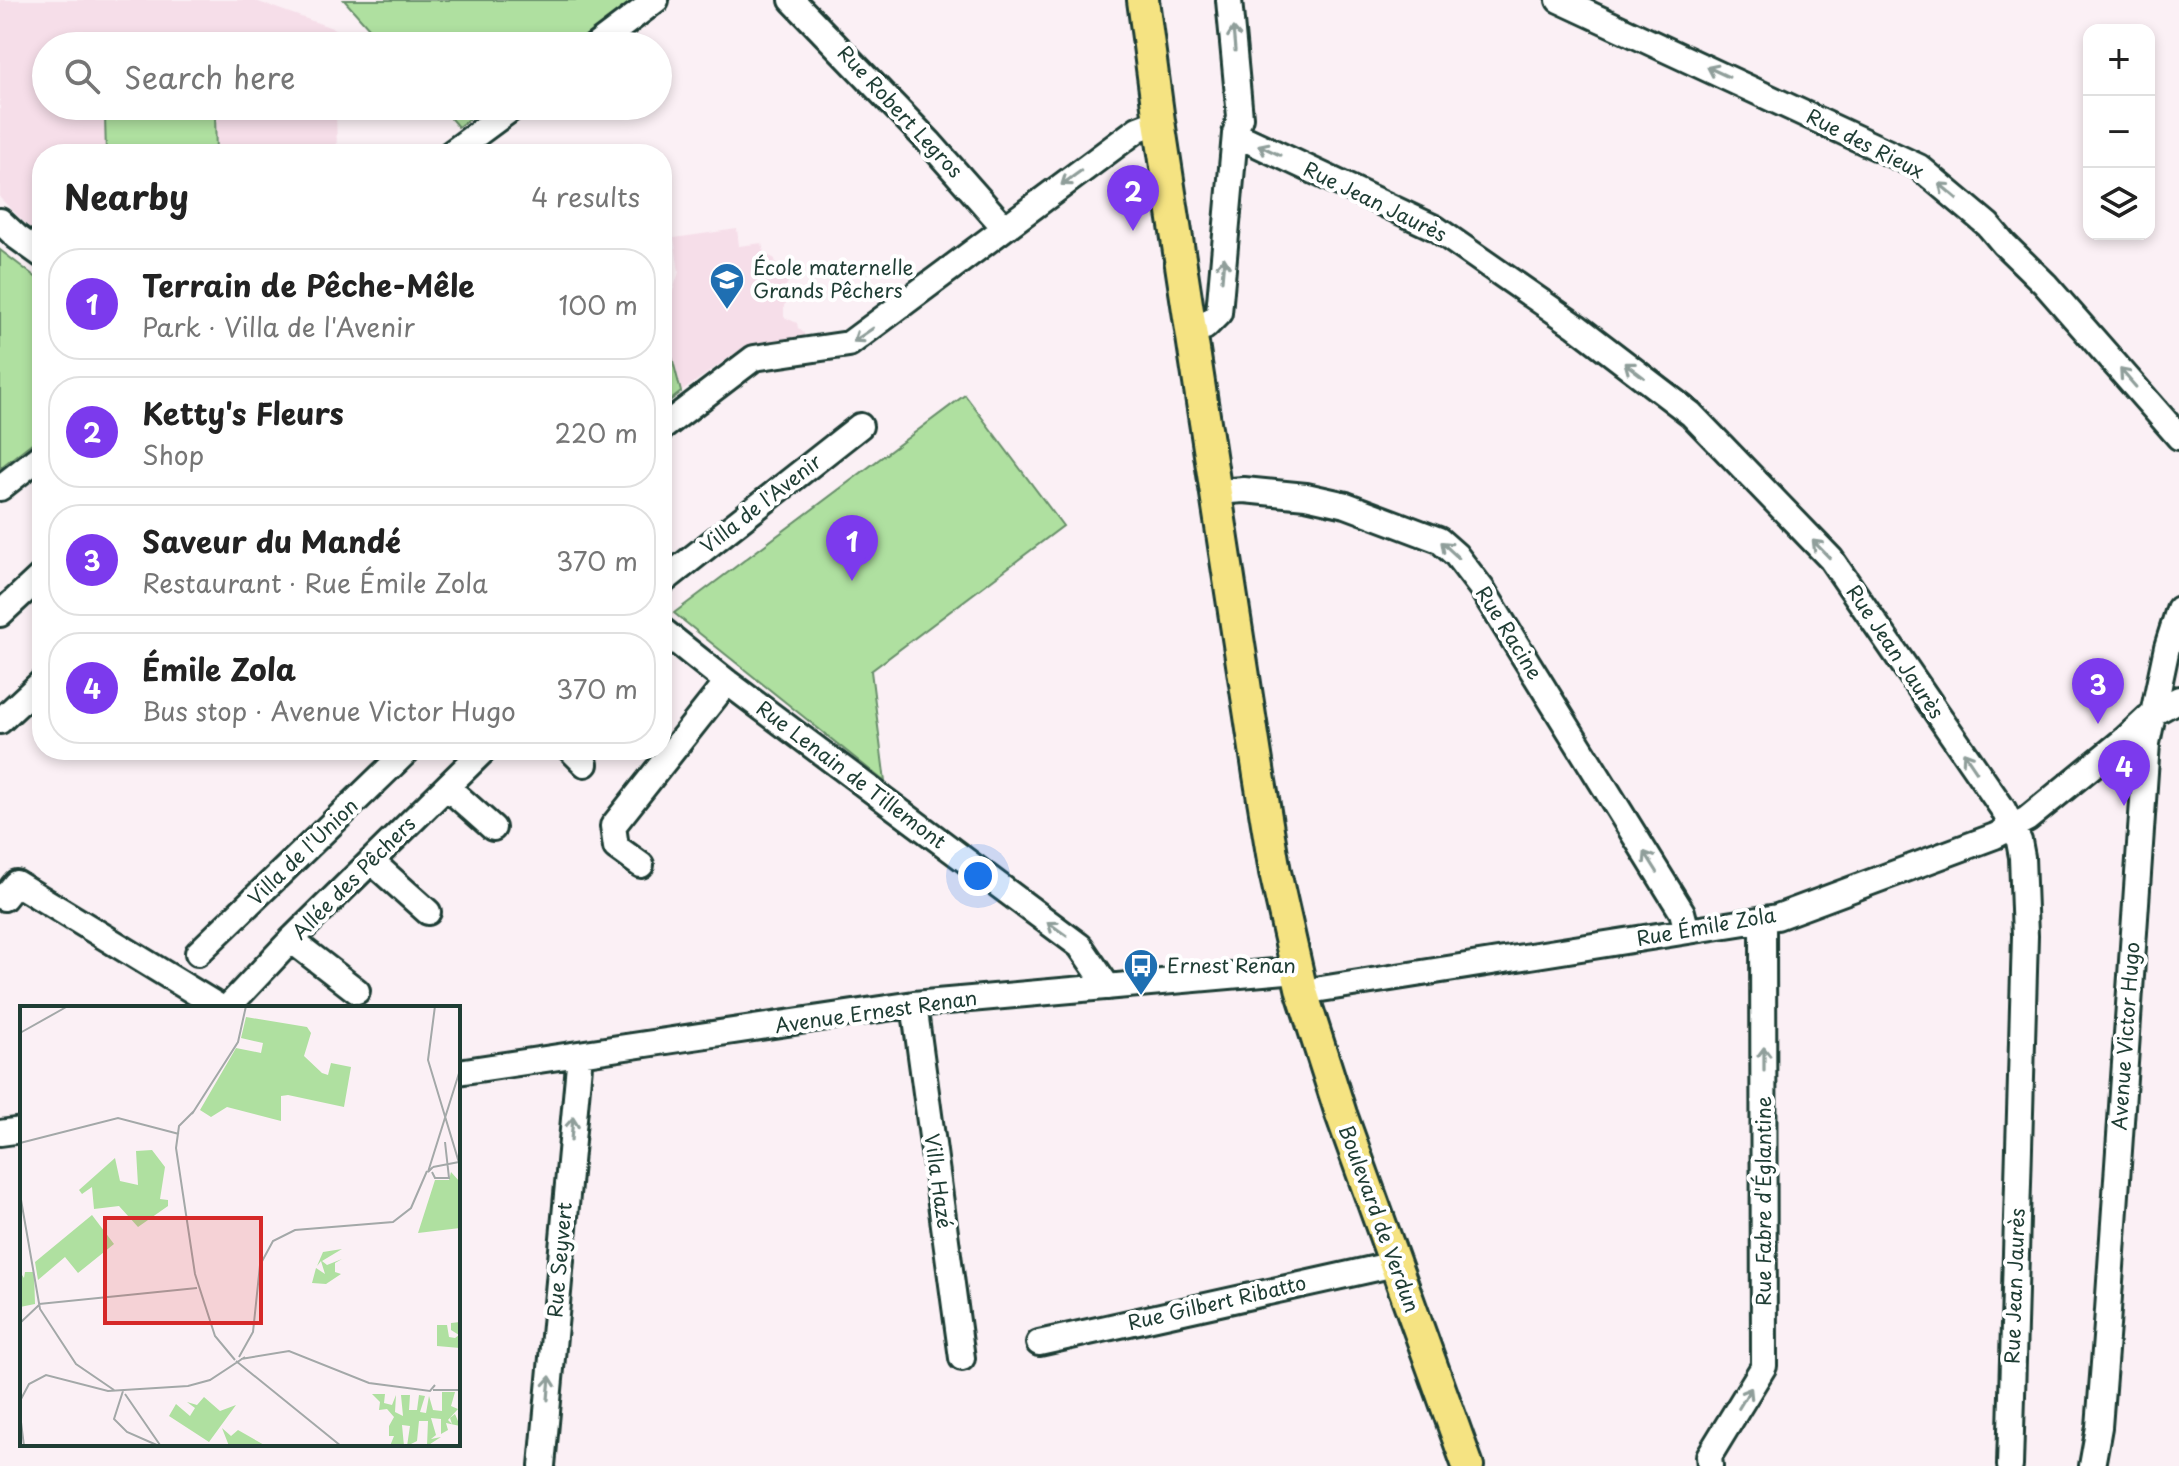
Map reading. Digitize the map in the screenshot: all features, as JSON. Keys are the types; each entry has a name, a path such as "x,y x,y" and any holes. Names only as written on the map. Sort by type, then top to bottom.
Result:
{"main road":[{"name":"Boulevard de Verdun","path":"1143,0 1215,492 1275,872 1300,981 1341,1114 1468,1466"}],"street":[{"path":"614,32 656,0"},
{"name":"Rue Robert Legros","path":"792,0 929,142 1004,227"},
{"path":"1192,330 1205,327 1219,313 1235,134 1240,117 1229,0"},
{"name":"Rue des Rieux","path":"1559,0 1919,167 1988,225 2045,284 2179,437"},
{"path":"464,144 496,120"},
{"path":"672,420 754,358 849,344 867,333 1142,126 1159,121"},
{"name":"Rue Jean Jaurès","path":"1235,134 1435,228 1576,326 1691,414 1831,559 2003,809 2019,841 2022,857 2025,936 2010,1466"},
{"path":"0,221 32,248"},
{"name":"Villa de l'Avenir","path":"672,574 860,426"},
{"path":"0,488 32,463"},
{"name":"Rue Racine","path":"1215,492 1244,490 1306,496 1346,505 1439,540 1456,555 1482,589 1682,912 1687,931"},
{"path":"0,614 32,584"},
{"name":"Avenue Victor Hugo","path":"2092,1466 2099,1427 2107,1325 2147,743 2167,647 2179,609"},
{"name":"Rue Lenain de Tillemont","path":"672,638 1080,946 1108,987"},
{"path":"672,751 727,682"},
{"path":"0,721 32,691"},
{"name":"Rue Émile Zola","path":"1300,981 1777,917 2013,827 2027,819 2152,714 2179,699"},
{"name":"Villa de l'Union","path":"198,953 398,760"},
{"name":"Allée des Pêchers","path":"226,1006 474,760"},
{"path":"641,865 616,847 613,826 665,760"},
{"path":"447,787 493,828"},
{"path":"371,861 428,912"},
{"path":"0,896 4,898 16,883 221,1006"},
{"name":"Rue Fabre d'Églantine","path":"1710,1466 1709,1456 1764,1366 1763,920"},
{"path":"291,940 357,991"},
{"name":"Avenue Ernest Renan","path":"460,1072 914,1004 1108,987 1300,981"},
{"name":"Villa Hazé","path":"914,1004 962,1358"},
{"name":"Rue Seyvert","path":"542,1466 580,1054"},
{"path":"0,1133 20,1130"},
{"name":"Rue Gilbert Ribatto","path":"1039,1343 1395,1264"}],"shaded area":[{"path":"0,0 253,0 335,29 335,32 32,32 32,120 336,120 337,144 32,144 32,229 0,198"},
{"name":"École maternelle Grands Pêchers","path":"737,229 739,246 762,243 764,253 775,259 776,265 782,265 783,271 789,274 790,279 784,289 785,295 791,295 791,299 784,305 784,317 797,323 804,333 804,339 745,346 681,392 672,357 672,294 679,272 674,238"}],"green space":[{"path":"344,0 636,0 591,32 373,32"},
{"path":"105,120 215,120 216,144 106,144"},
{"path":"452,120 468,120 458,127"},
{"path":"0,250 32,274 32,443 0,468"},
{"path":"672,357 681,392 672,399"},
{"path":"965,395 1063,526 871,671 885,782 674,613"}],"place":[{"name":"Ketty's Fleurs","path":"1133,231"},
{"name":"École maternelle Grands Pêchers","path":"727,311"},
{"name":"Terrain de Pêche-Mêle","path":"852,581"},
{"name":"Saveur du Mandé","path":"2098,724"},
{"name":"Émile Zola","path":"2124,806"},
{"name":"Ernest Renan","path":"1141,997"}]}
